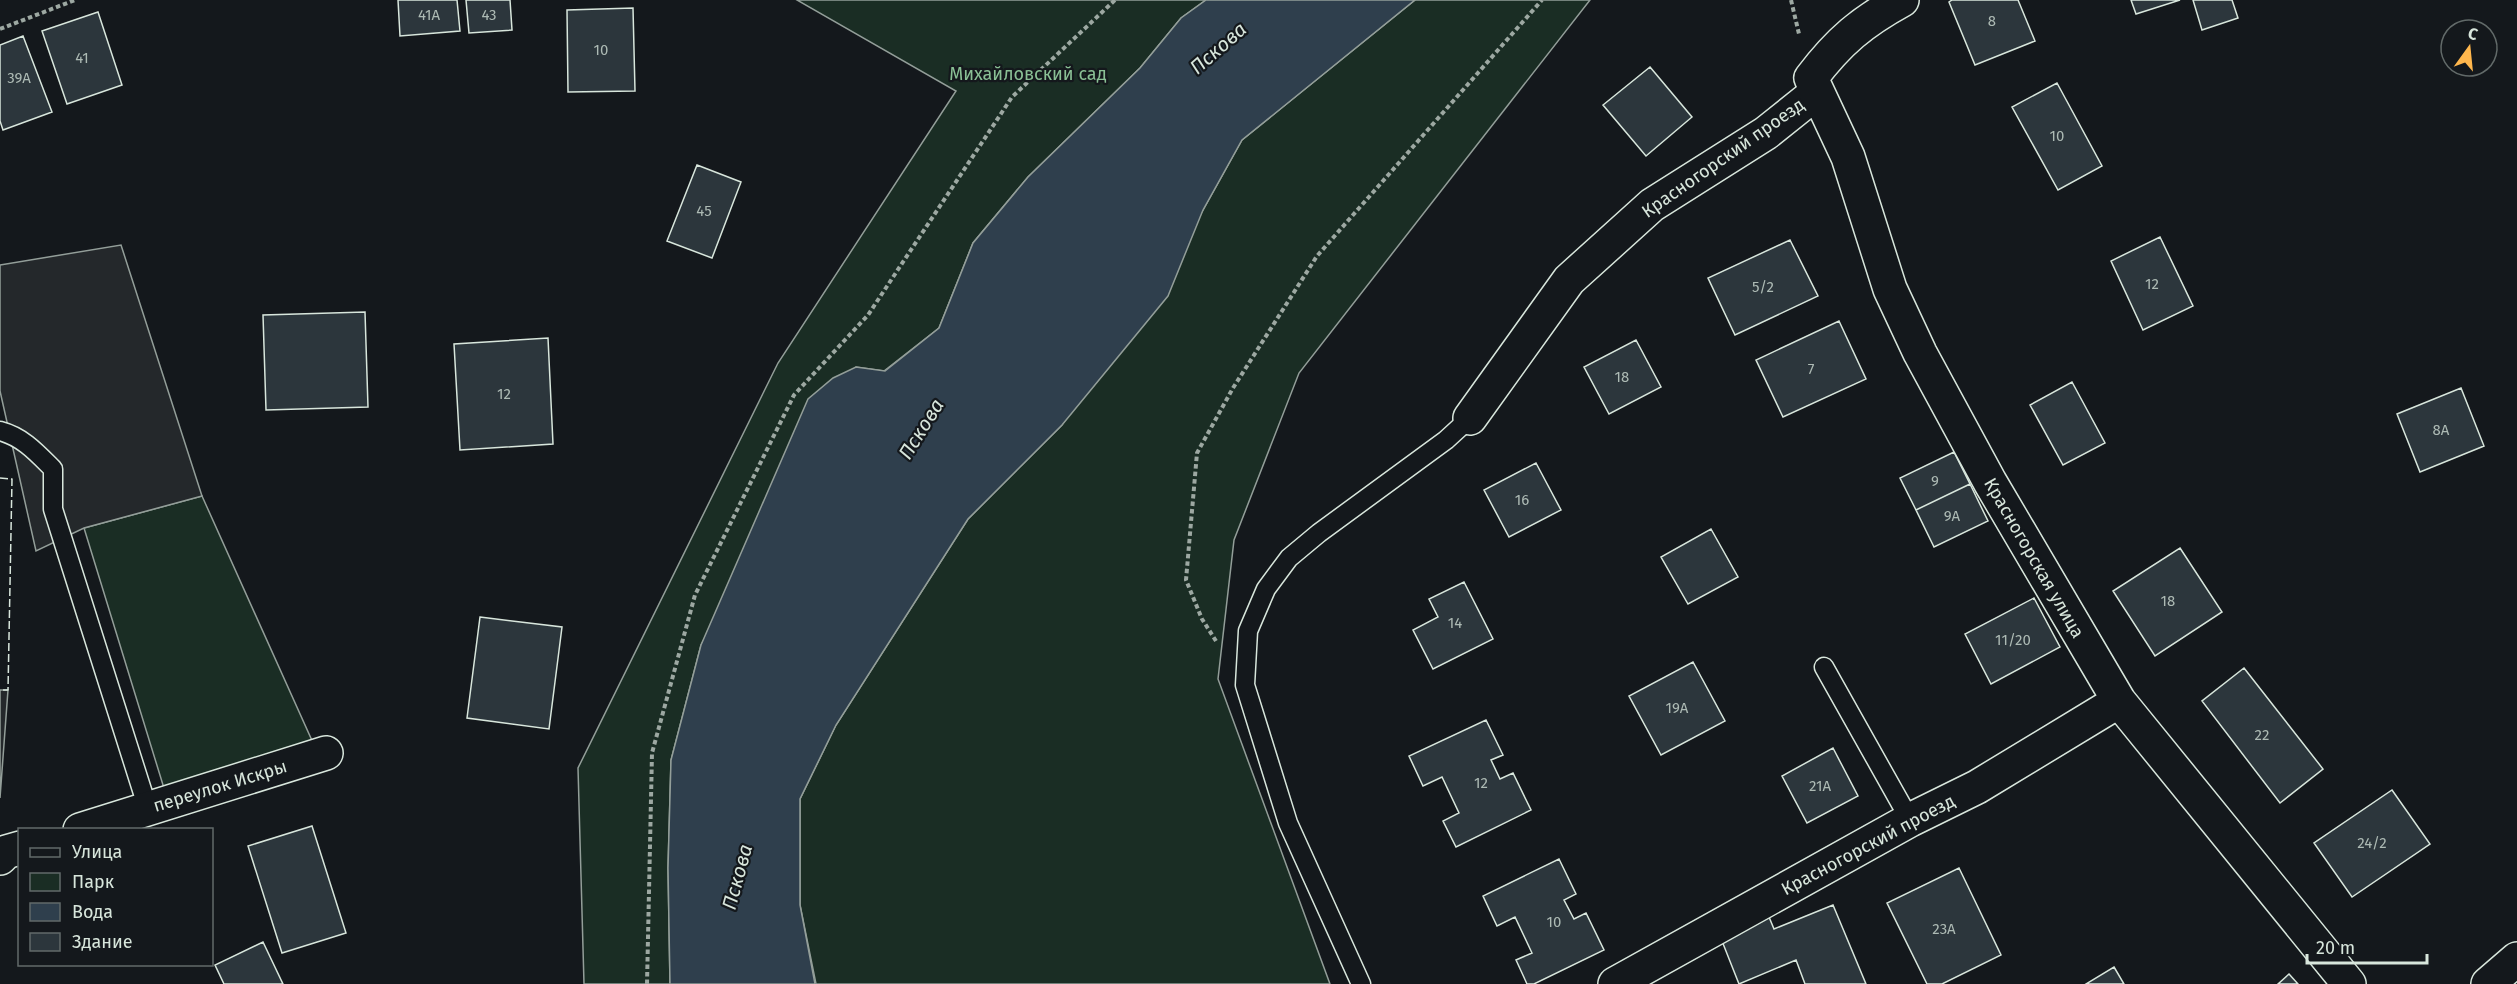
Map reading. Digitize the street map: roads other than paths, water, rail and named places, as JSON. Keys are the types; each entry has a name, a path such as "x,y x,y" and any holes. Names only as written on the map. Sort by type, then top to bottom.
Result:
{"street":[{"name":"Красногорский проезд","path":"1470,418 1569,280 1652,205 1766,133 1814,85 1835,46 1876,15 1902,0"},
{"name":"Красногорская улица","path":"1814,85 1848,157 1890,289 1920,353 1990,482 2119,701 2349,984"},
{"name":"Красногорский проезд","path":"1614,984 1910,820 1977,787 2119,701"},
{"name":"переулок Искры","path":"86,828 326,753"},
{"path":"0,858 6,852 18,849"},
{"path":"2488,984 2517,959"}],"lane":[{"path":"1360,984 1288,824 1245,685 1248,631 1266,589 1289,558 1319,533 1446,440 1470,418"},
{"path":"0,431 30,446 53,469 54,509 148,809"},
{"path":"1824,666 1910,820"}],"water":[{"name":"Пскова","path":"1206,0 1415,0 1242,140 1203,210 1168,296 1062,425 968,519 836,725 800,799 800,905 815,984 670,984 668,868 671,760 701,645 808,399 833,378 856,367 885,371 939,328 973,243 1028,177 1140,68 1181,18"}],"park label":[{"name":"Михайловский сад","path":"1028,74"}]}
